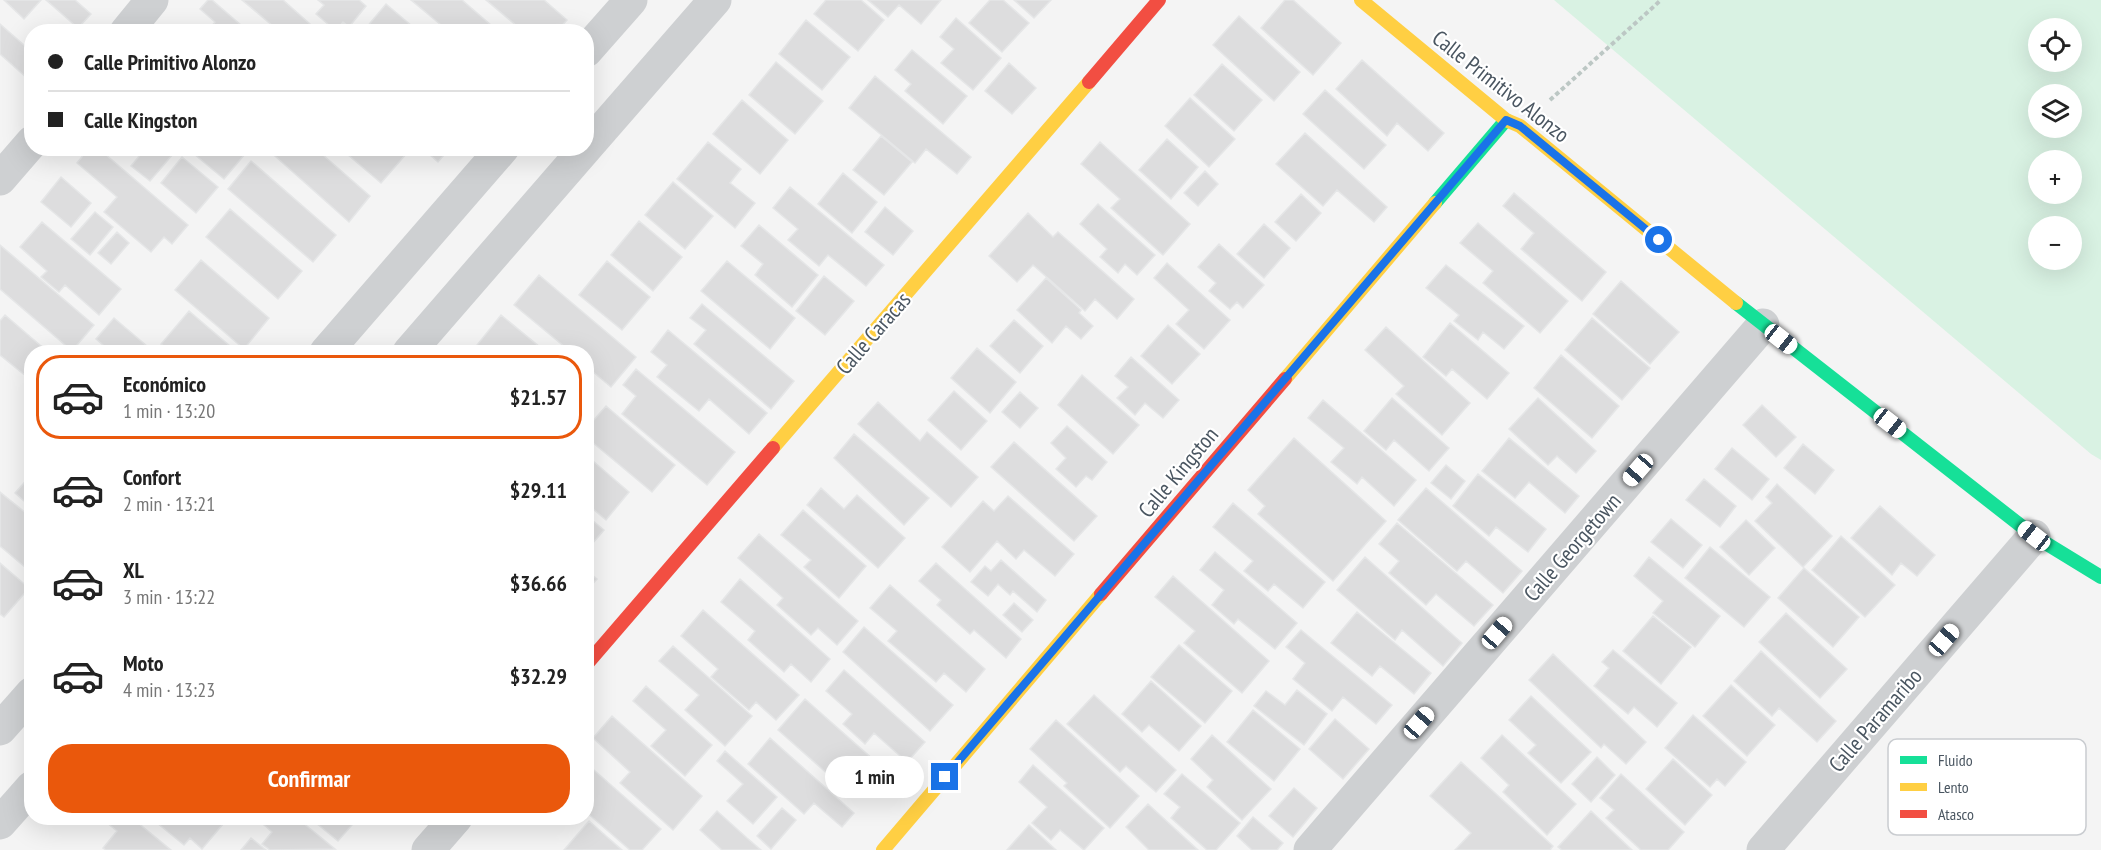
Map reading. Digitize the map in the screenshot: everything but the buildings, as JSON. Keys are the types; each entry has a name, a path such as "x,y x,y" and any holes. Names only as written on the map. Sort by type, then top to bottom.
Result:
{"street":[{"path":"132,24 152,0"},
{"path":"594,42 631,0"},
{"path":"594,139 715,0"},
{"name":"Calle Caracas","path":"594,656 1160,0"},
{"name":"Calle Primitivo Alonzo","path":"1361,0 1506,120 1520,126 1763,325 2034,536 2101,578"},
{"name":"Calle Kingston","path":"883,850 1506,120"},
{"path":"0,179 24,151"},
{"path":"332,345 495,156"},
{"path":"415,345 579,156"},
{"name":"Calle Georgetown","path":"1310,850 1763,325"},
{"name":"Calle Paramaribo","path":"1763,850 2034,536"},
{"path":"0,729 24,702"},
{"path":"0,823 24,796"},
{"path":"428,850 450,825"}],"path":[{"path":"1520,126 1661,0"}],"green space":[{"path":"1554,0 2101,0 2101,460 2091,454"}],"traffic: fast":[{"path":"1435,203 1506,120"},
{"path":"1736,303 2034,536 2101,577"}],"traffic: slow":[{"path":"1361,0 1506,120 1520,126 1736,303"},
{"path":"773,448 1089,82"},
{"path":"1285,379 1435,203"},
{"path":"883,850 1101,594"}],"traffic: jam":[{"path":"1089,82 1159,0"},
{"path":"1101,594 1285,379"},
{"path":"594,656 773,448"}],"route":[{"path":"945,777 1506,120 1520,126 1659,240"}]}
